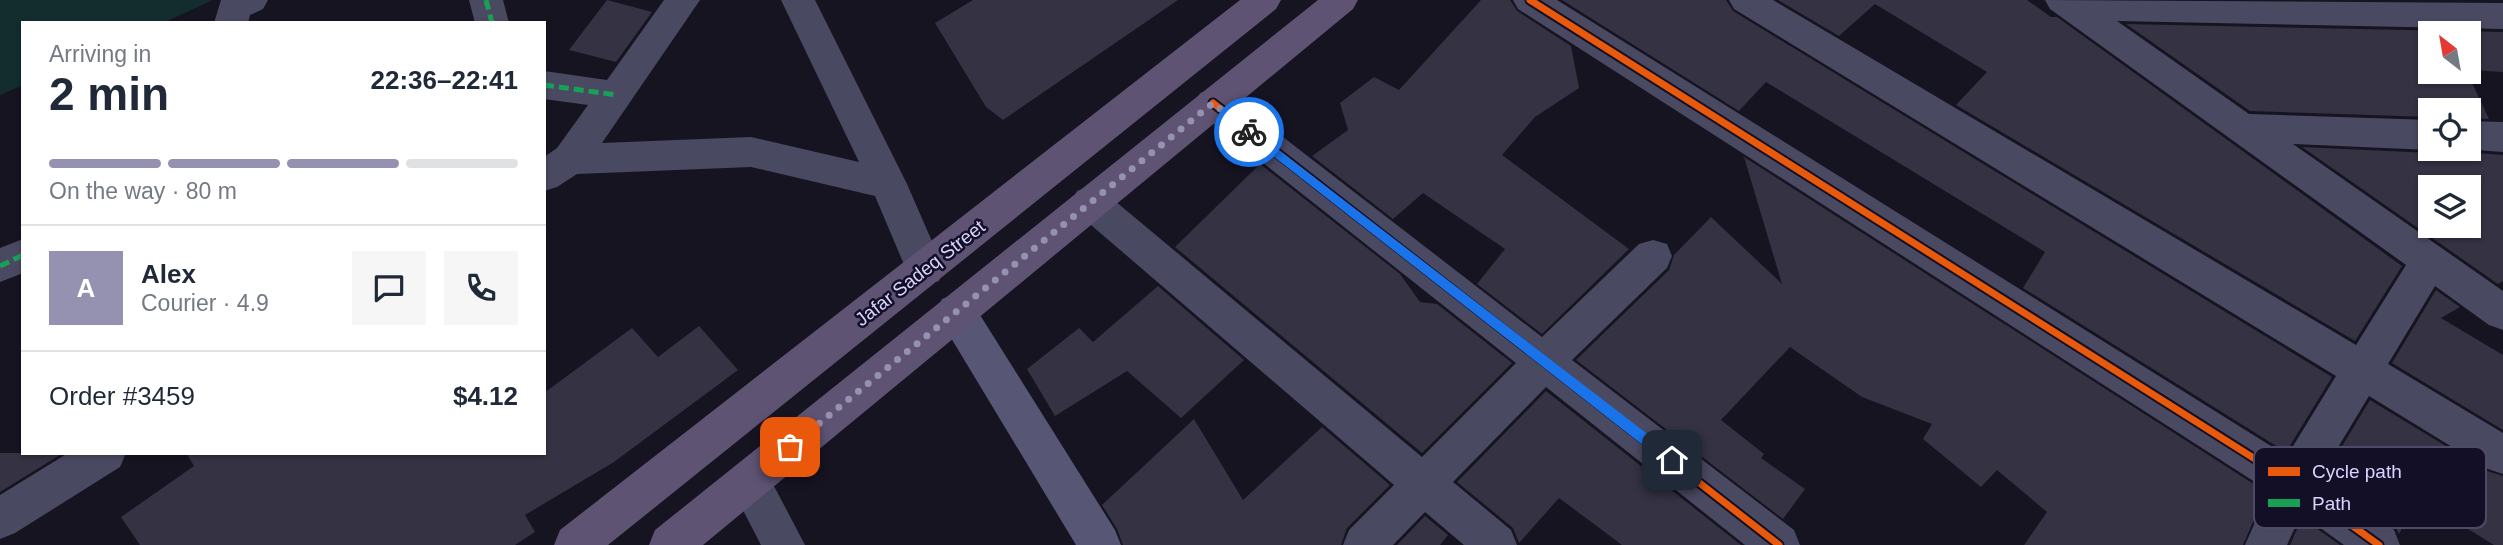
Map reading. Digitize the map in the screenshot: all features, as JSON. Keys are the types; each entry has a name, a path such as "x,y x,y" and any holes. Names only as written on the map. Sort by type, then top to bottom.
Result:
{"main road":[{"name":"Jafar Sadeq Street","path":"575,545 1264,0"},
{"path":"670,545 1341,0"}],"street":[{"path":"231,21 234,7 251,0"},
{"path":"486,0 491,21"},
{"path":"557,167 617,95 683,0"},
{"path":"798,0 888,184 925,269"},
{"path":"1530,0 2254,458"},
{"path":"1746,0 2503,456"},
{"path":"2068,4 2503,16"},
{"path":"2068,4 2503,313"},
{"path":"546,85 617,95"},
{"path":"1213,103 1779,545"},
{"path":"2243,128 2418,135"},
{"path":"2481,136 2503,137"},
{"path":"557,167 751,152 888,184"},
{"path":"1090,202 1496,545"},
{"path":"0,265 21,256"},
{"path":"1364,545 1544,361 1653,256"},
{"path":"2315,447 2430,260"},
{"path":"956,311 1100,545"},
{"path":"0,519 102,455"},
{"path":"749,481 784,545"},
{"path":"2266,545 2273,528"},
{"path":"2355,528 2379,545"}],"green space":[{"path":"0,0 213,0 167,21 21,21 21,86 0,95"}],"building":[{"path":"607,0 652,12 616,62 569,50"},
{"path":"973,0 1178,0 1003,120 986,107 935,23"},
{"path":"1481,0 1510,0 1517,11 1571,46 1579,88 1535,117 1502,155 1629,249 1542,334 1477,284 1505,249 1423,193 1393,219 1312,156 1348,130 1340,103 1374,77 1399,90"},
{"path":"1562,0 1726,0 1733,11 2332,377 2289,447 2278,447 2023,288 2045,252 1766,82 1739,111"},
{"path":"1778,0 2027,0 2051,17 2057,17 2402,266 2355,341 1956,105 1987,72 1875,4 1839,36"},
{"path":"2126,24 2418,30 2418,84 2473,84 2479,98 2418,98 2418,117 2250,111"},
{"path":"2482,32 2503,32 2503,72 2482,71"},
{"path":"2481,102 2489,119 2481,119"},
{"path":"2302,147 2418,152 2418,161 2481,161 2481,153 2503,155 2503,281 2498,284 2432,238 2481,238 2481,175 2418,175 2418,228"},
{"path":"1744,157 2254,484 2254,520 2243,545 2024,545 2047,512 1997,470 1981,487 1923,439 1932,424 1862,397 1790,347 1721,420 1764,454 1761,458 1805,489 1783,519 1576,360 1669,270 1674,255 1711,217 1782,284"},
{"path":"1260,164 1400,274 1420,302 1437,304 1512,363 1422,453 1175,247"},
{"path":"1158,286 1244,360 1181,418 1127,371 1055,416 1027,369 1079,328 1093,342"},
{"path":"2436,290 2460,307 2441,318 2503,355 2503,430 2392,363"},
{"path":"699,326 738,370 614,462 525,515 535,532 515,545 140,545 121,517 194,466 187,455 546,455 546,392 632,328 658,357"},
{"path":"1546,391 1741,545 1622,545 1559,498 1519,543 1513,528 1457,482"},
{"path":"2370,400 2447,447 2342,447"},
{"path":"1194,419 1243,500 1322,427 1390,485 1347,528 1341,545 1123,545 1117,529 1102,505"},
{"path":"0,453 60,455 0,492"},
{"path":"2486,470 2503,476 2503,545 2494,545 2467,528 2486,528"},
{"path":"1425,516 1448,535 1440,545 1397,545"},
{"path":"2298,528 2316,528 2340,545 2290,545"}],"marked path":[{"path":"486,0 491,21"},
{"path":"546,85 617,95"},
{"path":"0,266 21,256"}],"cycle path":[{"path":"1530,0 2254,458"},
{"path":"1213,103 1779,545"},
{"path":"2355,528 2379,545"}],"way so far":[{"path":"790,447 1213,103 1249,132"}],"route":[{"path":"1249,132 1672,460"}]}
